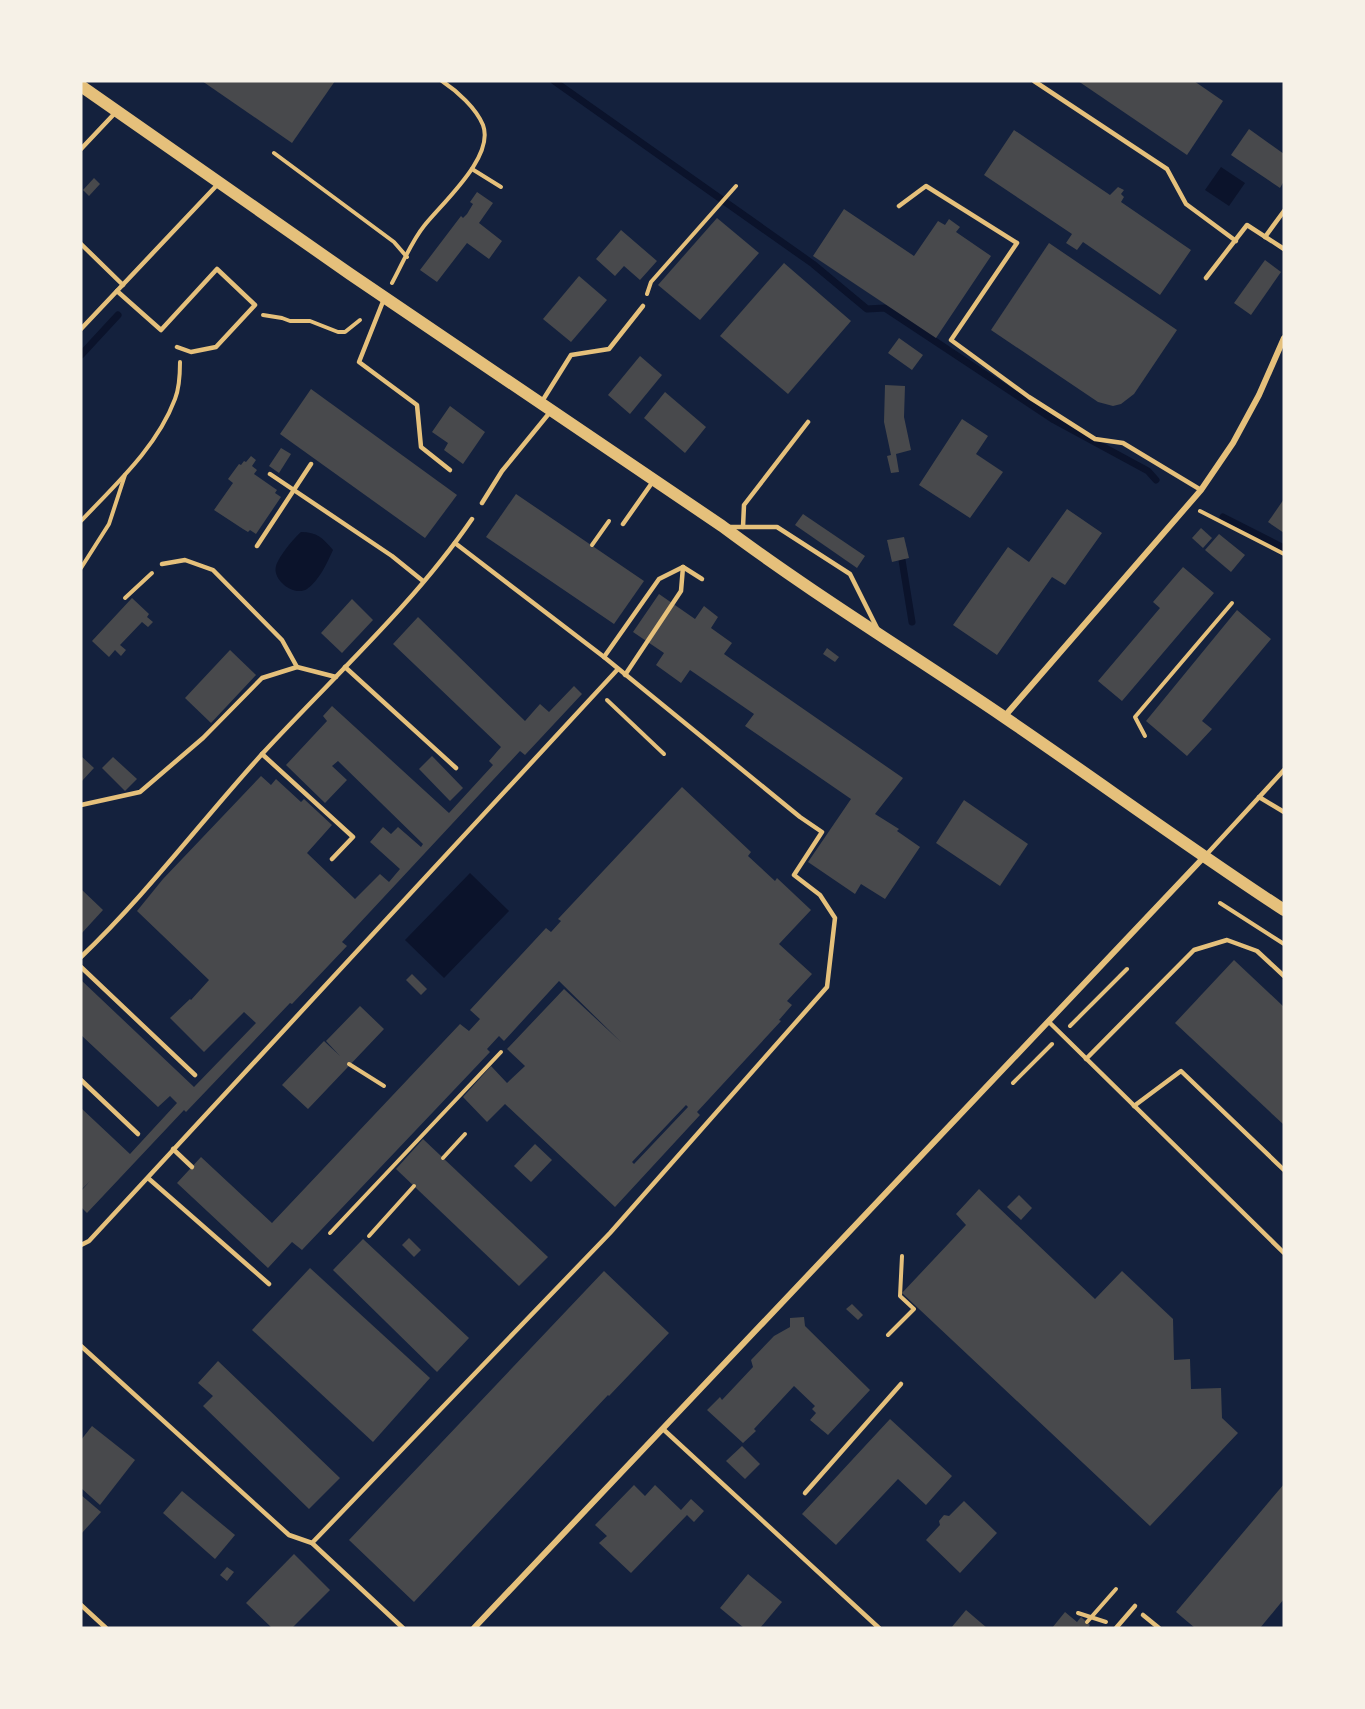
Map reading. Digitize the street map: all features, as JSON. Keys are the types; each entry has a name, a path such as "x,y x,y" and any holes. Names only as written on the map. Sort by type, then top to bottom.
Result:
{"main road":[{"path":"81,86 385,297 722,526 762,556 1004,717 1284,910"}],"street":[{"path":"1004,717 1201,490 1233,443 1284,338"},
{"path":"1277,356 1284,359"},
{"path":"474,1628 1204,857"}],"lane":[{"path":"1034,81 1167,169 1186,204 1236,241"},
{"path":"81,149 117,111"},
{"path":"81,329 220,182"},
{"path":"899,206 926,186 1017,243 951,340 1029,397 1095,439 1123,442 1201,490"},
{"path":"1265,237 1284,210"},
{"path":"1206,278 1247,225 1284,249"},
{"path":"81,244 123,285"},
{"path":"117,291 160,330 218,269 255,305 216,347 191,352 177,347"},
{"path":"385,297 359,362 417,405 422,447 450,470"},
{"path":"541,403 571,356 609,349 643,306"},
{"path":"482,502 502,471 552,410"},
{"path":"743,527 744,505 808,422"},
{"path":"256,546 311,464"},
{"path":"270,474 392,556 423,581"},
{"path":"623,524 654,480"},
{"path":"81,957 112,927 262,754 383,629 455,543 472,519"},
{"path":"722,526 777,527 850,574 880,635"},
{"path":"312,1543 610,1233 827,987 835,918 820,895 794,875 822,832 800,817 604,657 455,543"},
{"path":"162,564 185,560 213,570 282,639 297,667"},
{"path":"604,657 659,579 683,567"},
{"path":"683,567 702,579"},
{"path":"625,675 681,591 683,567"},
{"path":"81,805 140,792 203,738 262,678 297,667 336,677"},
{"path":"345,667 456,768"},
{"path":"81,1245 89,1241 148,1178 618,669"},
{"path":"262,754 353,837 332,859"},
{"path":"1204,857 1284,770"},
{"path":"1259,797 1284,812"},
{"path":"1086,1059 1194,950 1227,940 1257,951 1284,976"},
{"path":"81,967 195,1075"},
{"path":"1049,1022 1284,1253"},
{"path":"1134,1106 1181,1071 1284,1170"},
{"path":"81,1080 138,1134"},
{"path":"173,1149 192,1167"},
{"path":"148,1178 269,1284"},
{"path":"81,1346 289,1535 312,1543 402,1628"},
{"path":"805,1493 901,1384"},
{"path":"663,1429 879,1628"},
{"path":"81,1605 106,1628"},
{"path":"1118,1626 1135,1606"},
{"path":"1143,1615 1159,1628"}],"path":[{"path":"385,297 422,228 459,186 483,150 484,126 472,109 442,81"},
{"path":"274,153 394,242 407,257"},
{"path":"472,169 501,187"},
{"path":"643,306 651,282 736,186"},
{"path":"260,314 291,321 310,321 338,332 345,332 361,319 376,318"},
{"path":"81,520 125,474 150,444 166,419 176,397 180,363 177,347"},
{"path":"81,568 109,524 125,474"},
{"path":"1188,506 1284,554"},
{"path":"592,545 612,517"},
{"path":"125,598 162,564"},
{"path":"1144,736 1135,717 1232,603"},
{"path":"597,692 664,754"},
{"path":"1220,903 1284,944"},
{"path":"330,1233 501,1052"},
{"path":"349,1064 384,1086"},
{"path":"443,1158 465,1134"},
{"path":"369,1236 414,1186"},
{"path":"888,1335 914,1309 900,1296 902,1256"},
{"path":"1088,1620 1116,1589"},
{"path":"1078,1613 1088,1620 1118,1626"}],"water":[{"path":"1221,167 1245,183 1229,206 1205,190"},
{"path":"301,532 319,536 333,550 315,581 307,589 296,591 285,586 277,577 276,566 287,547"},
{"path":"470,873 509,911 444,978 405,940"}],"building":[{"path":"202,81 335,81 292,143"},
{"path":"1078,81 1194,81 1223,101 1187,155"},
{"path":"1249,129 1284,154 1284,181 1280,188 1231,155"},
{"path":"1014,130 1110,195 1118,187 1124,190 1121,194 1124,197 1121,202 1191,250 1160,295 1083,242 1077,250 1066,243 1072,234 984,175"},
{"path":"94,178 100,184 89,196 83,190"},
{"path":"477,192 493,203 479,223 502,241 489,259 467,243 437,282 420,270 461,216 463,218 467,214 473,204 470,202"},
{"path":"844,209 914,256 938,221 945,225 949,219 960,227 956,232 991,256 936,338 813,256"},
{"path":"717,218 759,253 700,320 658,285"},
{"path":"621,230 657,261 640,280 624,266 615,276 596,259"},
{"path":"1049,243 1177,330 1134,394 1121,404 1113,406 1098,402 991,330"},
{"path":"1265,260 1281,272 1251,315 1234,303"},
{"path":"784,263 851,321 788,394 720,336"},
{"path":"579,276 607,300 571,342 543,319"},
{"path":"899,338 923,355 912,370 888,353"},
{"path":"640,356 662,375 630,414 608,395"},
{"path":"885,385 905,386 904,417 911,450 896,454 899,472 891,473 887,456 891,455 884,422"},
{"path":"311,389 457,495 425,538 280,434"},
{"path":"665,392 706,427 685,453 644,418"},
{"path":"450,406 485,432 463,464 444,450 448,443 432,432"},
{"path":"962,419 988,436 976,454 1003,472 970,518 919,485"},
{"path":"281,448 291,454 279,473 269,466"},
{"path":"251,456 256,460 252,466 257,470 254,474 277,490 275,493 281,497 256,534 250,530 248,532 214,510 233,483 228,479 239,464 246,462"},
{"path":"516,494 644,581 614,624 486,537"},
{"path":"1284,499 1284,533 1268,522"},
{"path":"1067,509 1102,533 1065,585 1052,577 997,655 953,625 1008,547 1029,562"},
{"path":"803,514 865,556 857,568 795,525"},
{"path":"1201,528 1212,538 1203,548 1192,538"},
{"path":"1219,534 1245,555 1231,572 1205,550"},
{"path":"904,537 909,558 892,562 887,540"},
{"path":"1183,567 1214,593 1122,701 1098,681 1160,608 1153,602"},
{"path":"659,594 695,619 704,606 718,617 711,628 732,643 724,654 903,778 875,814 899,829 897,831 920,847 885,899 861,884 855,894 808,862 851,799 745,726 754,714 690,670 681,683 656,665 664,653 633,632"},
{"path":"132,598 149,614 147,617 153,622 148,627 142,622 120,645 126,650 121,656 115,650 109,657 92,641"},
{"path":"352,599 373,620 342,653 321,633"},
{"path":"1237,610 1271,639 1202,721 1212,729 1187,756 1146,721"},
{"path":"418,617 525,721 540,704 549,712 574,686 582,694 525,755 520,751 342,942 347,946 186,1112 184,1110 87,1213 81,1207 81,1191 90,1181 81,1190 81,1108 130,1154 177,1103 170,1096 158,1107 81,1035 81,980 194,1087 256,1023 244,1012 204,1052 170,1018 209,980 137,911 163,879 261,776 271,785 276,779 301,802 304,799 332,825 307,853 355,899 380,874 389,882 400,869 370,842 383,827 391,834 398,827 421,847 423,844 338,761 332,766 347,780 325,803 286,765 327,721 323,716 332,706 449,813 493,765 489,761 501,747 393,644"},
{"path":"827,648 839,657 835,662 823,654"},
{"path":"230,650 256,675 211,723 185,698"},
{"path":"81,756 94,768 81,782"},
{"path":"432,756 463,788 450,801 419,769"},
{"path":"113,757 137,779 125,791 102,768"},
{"path":"682,787 751,852 748,856 775,881 777,878 811,910 779,944 812,974 787,1001 792,1005 779,1020 781,1021 697,1112 700,1115 615,1207 505,1104 487,1122 463,1097 491,1066 507,1083 525,1066 507,1049 564,989 621,1042 559,981 504,1041 499,1036 487,1049 490,1052 302,1250 292,1242 268,1268 177,1183 201,1157 272,1223 460,1024 469,1031 480,1019 470,1010 546,928 551,932 561,921 558,919","holes":["686,1105 688,1107 634,1164 632,1162"]},
{"path":"964,800 1028,844 1000,886 936,843"},
{"path":"81,889 103,910 81,934"},
{"path":"1234,960 1284,1007 1284,1125 1175,1023"},
{"path":"412,974 427,989 421,995 406,980"},
{"path":"360,1006 384,1029 308,1109 282,1085 324,1041 340,1056 326,1041"},
{"path":"423,1139 548,1257 519,1286 396,1169"},
{"path":"535,1144 552,1160 531,1182 514,1166"},
{"path":"979,1189 1095,1299 1122,1271 1173,1319 1174,1360 1190,1359 1191,1389 1221,1388 1222,1418 1238,1433 1150,1526 902,1293 966,1225 956,1214"},
{"path":"1019,1195 1032,1208 1021,1220 1007,1207"},
{"path":"409,1238 421,1250 414,1257 402,1245"},
{"path":"363,1239 469,1338 437,1372 333,1270"},
{"path":"310,1268 430,1378 373,1442 252,1330"},
{"path":"604,1271 669,1333 414,1602 349,1540"},
{"path":"852,1304 863,1315 858,1320 846,1309"},
{"path":"804,1317 805,1326 870,1390 828,1435 810,1420 816,1413 812,1409 815,1406 794,1386 743,1443 707,1410 720,1397 722,1400 753,1367 751,1360 774,1336 790,1327 790,1318"},
{"path":"218,1361 340,1478 309,1509 203,1406 213,1396 198,1383"},
{"path":"890,1419 952,1476 926,1505 898,1479 836,1545 802,1514"},
{"path":"92,1426 135,1460 100,1505 81,1488 81,1440"},
{"path":"742,1446 760,1464 745,1479 726,1461"},
{"path":"1284,1484 1284,1599 1260,1628 1195,1628 1176,1612"},
{"path":"634,1485 645,1496 655,1485 681,1510 691,1499 704,1511 694,1522 687,1515 631,1573 599,1543 607,1536 595,1525"},
{"path":"182,1491 235,1535 215,1559 163,1513"},
{"path":"81,1495 101,1512 81,1534"},
{"path":"964,1501 997,1533 960,1573 926,1540 940,1525 939,1521 944,1515 949,1516"},
{"path":"294,1554 330,1590 292,1628 272,1628 246,1603"},
{"path":"227,1567 234,1572 227,1581 220,1575"},
{"path":"748,1574 782,1602 760,1628 744,1628 720,1608"},
{"path":"966,1610 987,1628 951,1628"},
{"path":"1065,1612 1077,1622 1081,1617 1090,1625 1088,1628 1052,1628"}],"waterway":[{"path":"554,81 813,264 867,309 885,308 1054,420 1148,471 1156,480"},
{"path":"81,355 118,315"},
{"path":"1223,517 1284,548"},
{"path":"902,560 912,622"}]}
